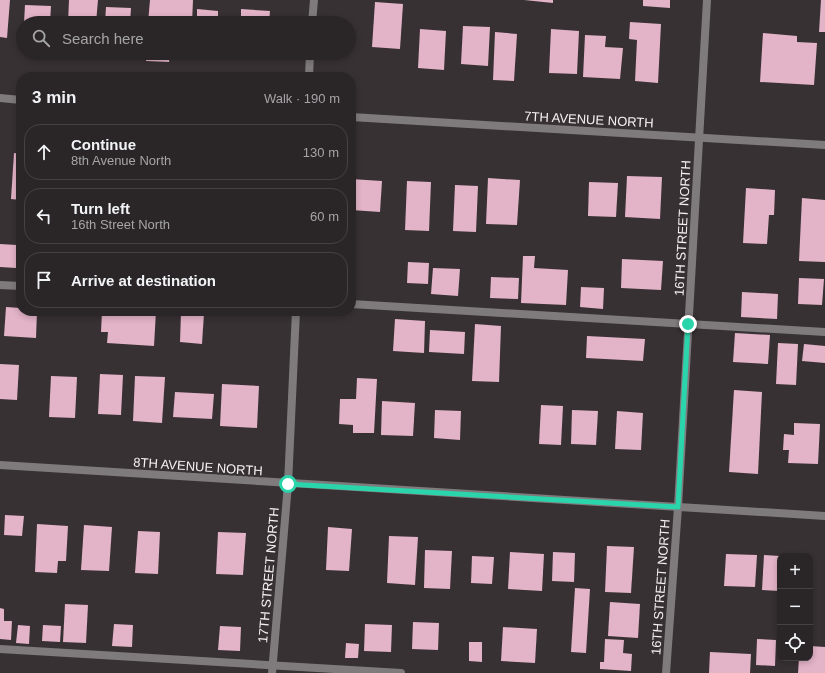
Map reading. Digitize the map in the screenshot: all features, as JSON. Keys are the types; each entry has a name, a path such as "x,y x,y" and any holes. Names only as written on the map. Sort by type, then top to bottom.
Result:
{"street":[{"path":"313,16 314,0"},
{"name":"16TH STREET NORTH","path":"666,673 678,507 706,0"},
{"path":"309,72 310,60"},
{"path":"0,98 16,100"},
{"name":"7TH AVENUE NORTH","path":"356,117 825,145"},
{"path":"0,285 16,286"},
{"path":"356,304 825,332"},
{"name":"17TH STREET NORTH","path":"272,669 288,484 296,316"},
{"name":"8TH AVENUE NORTH","path":"0,465 825,516"},
{"path":"0,649 272,669 401,673"}],"building":[{"path":"0,0 10,0 7,38 0,37"},
{"path":"69,0 98,0 97,16 68,16"},
{"path":"150,0 193,0 192,16 149,16"},
{"path":"524,0 553,0 553,3"},
{"path":"643,0 670,0 670,8 643,6"},
{"path":"821,0 825,0 825,32 819,32"},
{"path":"375,2 403,4 400,49 372,47"},
{"path":"25,5 51,6 50,16 24,16"},
{"path":"106,7 131,8 130,16 105,16"},
{"path":"197,9 218,11 218,16 197,16"},
{"path":"241,9 270,11 270,16 241,16"},
{"path":"630,22 661,24 658,83 635,81 637,40 629,39"},
{"path":"463,26 490,27 488,66 461,64"},
{"path":"420,29 446,31 444,70 418,68"},
{"path":"551,29 579,31 577,74 549,73"},
{"path":"495,32 517,34 514,81 493,80"},
{"path":"763,33 797,36 797,42 817,43 814,85 760,82"},
{"path":"585,35 606,36 605,47 623,48 620,79 583,77"},
{"path":"146,60 169,60 169,62"},
{"path":"14,153 16,153 16,200 11,199"},
{"path":"627,176 662,177 660,219 625,217"},
{"path":"488,178 520,180 517,225 486,224"},
{"path":"356,179 382,181 380,212 356,210"},
{"path":"407,181 431,182 429,231 405,230"},
{"path":"589,182 618,183 616,217 588,216"},
{"path":"455,185 478,186 476,232 453,231"},
{"path":"746,188 775,190 774,215 769,215 767,244 743,243"},
{"path":"802,198 825,200 825,262 799,261"},
{"path":"0,244 16,245 16,268 0,267"},
{"path":"523,256 535,256 534,268 568,270 566,305 521,303"},
{"path":"622,259 663,261 661,290 621,288"},
{"path":"408,262 429,263 428,284 407,283"},
{"path":"433,268 460,269 458,296 431,294"},
{"path":"491,277 519,278 518,299 490,298"},
{"path":"799,278 824,279 822,305 798,304"},
{"path":"581,287 604,288 603,309 580,307"},
{"path":"742,292 778,294 777,319 741,317"},
{"path":"6,307 16,308 16,316 37,316 36,338 4,336"},
{"path":"102,316 156,316 154,346 107,343 108,332 101,332"},
{"path":"181,316 204,316 202,344 180,342"},
{"path":"395,319 425,321 424,353 393,351"},
{"path":"475,324 501,326 499,382 472,381"},
{"path":"430,330 465,332 464,354 429,352"},
{"path":"735,333 770,335 768,364 733,362"},
{"path":"587,336 645,339 643,361 586,358"},
{"path":"778,343 798,344 796,385 776,384"},
{"path":"804,344 825,346 825,363 802,361"},
{"path":"0,364 19,365 17,400 0,399"},
{"path":"100,374 123,375 121,415 98,414"},
{"path":"51,376 77,377 75,418 49,417"},
{"path":"135,376 165,377 162,423 133,421"},
{"path":"357,378 377,379 374,433 353,433 353,425 339,424 340,399 356,399"},
{"path":"222,384 259,386 257,428 220,426"},
{"path":"734,390 762,392 758,474 729,472"},
{"path":"175,392 214,394 212,419 173,417"},
{"path":"382,401 415,403 413,436 381,435"},
{"path":"541,405 563,406 561,445 539,444"},
{"path":"435,410 461,411 460,440 434,438"},
{"path":"572,410 598,411 596,445 571,444"},
{"path":"617,411 643,413 641,450 615,449"},
{"path":"794,423 820,424 818,464 788,463 789,450 783,450 784,434 794,435"},
{"path":"5,515 24,516 22,536 4,535"},
{"path":"37,524 68,526 66,561 58,561 57,573 35,572"},
{"path":"84,525 112,527 109,571 81,570"},
{"path":"328,527 352,529 349,571 326,570"},
{"path":"138,531 160,532 158,574 135,573"},
{"path":"218,532 246,533 243,575 216,574"},
{"path":"389,536 418,537 415,585 387,583"},
{"path":"607,546 634,547 631,593 605,592"},
{"path":"425,550 452,551 450,589 424,588"},
{"path":"510,552 544,554 542,591 508,589"},
{"path":"553,552 575,553 574,582 552,581"},
{"path":"726,554 757,555 755,587 724,586"},
{"path":"764,555 777,556 777,591 762,590"},
{"path":"472,556 494,557 492,584 471,583"},
{"path":"575,588 590,589 586,653 571,652"},
{"path":"610,602 640,604 638,638 608,636"},
{"path":"65,604 88,605 86,643 63,642"},
{"path":"0,608 4,609 4,621 12,621 11,640 0,639"},
{"path":"413,622 439,623 438,650 412,649"},
{"path":"114,624 133,625 132,647 112,646"},
{"path":"365,624 392,625 391,652 364,651"},
{"path":"18,625 30,626 29,644 16,643"},
{"path":"43,625 61,626 60,642 42,641"},
{"path":"220,626 241,627 240,651 218,650"},
{"path":"503,627 537,629 535,663 501,661"},
{"path":"605,639 624,640 623,653 632,654 631,671 600,669 600,662 604,662"},
{"path":"757,639 776,640 775,666 756,665"},
{"path":"469,642 482,642 482,662 469,661"},
{"path":"346,643 359,644 358,658 345,658"},
{"path":"813,646 825,647 825,673 798,673 799,661 813,661"},
{"path":"710,652 751,654 750,673 709,673"}],"route":[{"path":"288,484 678,507 688,324"}]}
